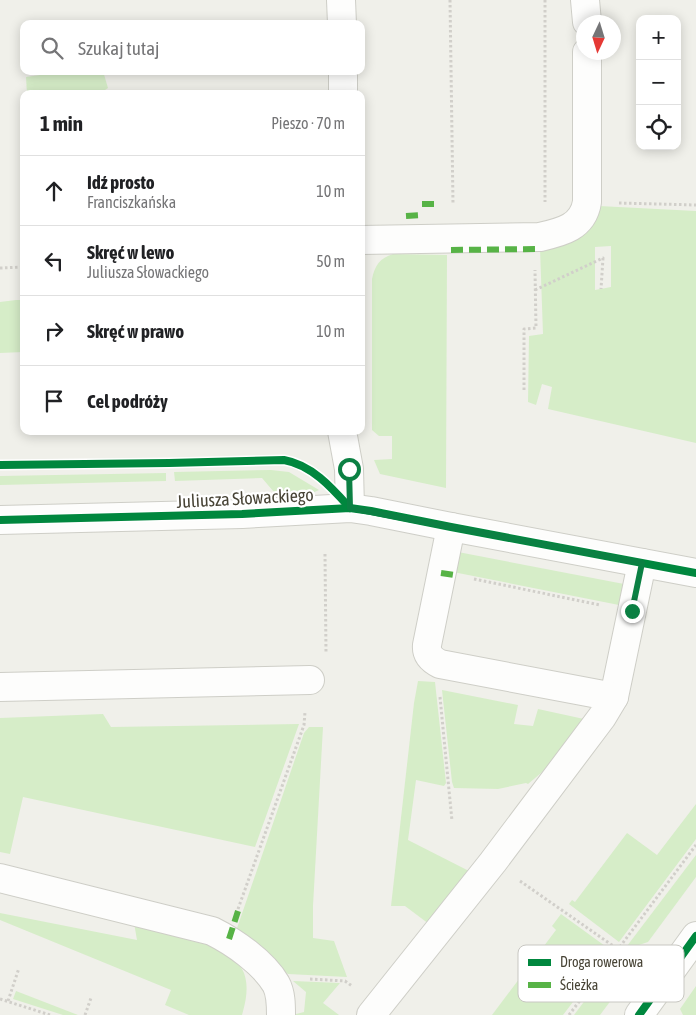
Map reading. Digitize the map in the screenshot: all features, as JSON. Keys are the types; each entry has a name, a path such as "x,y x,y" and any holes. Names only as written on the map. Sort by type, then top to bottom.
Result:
{"street":[{"path":"341,0 342,20"},
{"path":"585,0 586,15"},
{"path":"365,240 540,237 564,230 573,225 583,216 587,202 588,60"},
{"path":"343,75 343,90"},
{"path":"343,435 349,469 350,508"},
{"name":"Juliusza Słowackiego","path":"0,520 242,514 350,508 696,573"},
{"path":"451,527 426,650 431,659 440,664 614,697"},
{"path":"375,1011 493,862 602,717 614,697 642,563"},
{"path":"0,687 308,692"},
{"path":"0,878 212,930 242,949 256,961 276,984 280,999 281,1015"},
{"path":"684,953 696,936"},
{"path":"639,1015 648,1002"}],"path":[{"path":"450,0 452,204 461,204"},
{"path":"536,204 545,204 544,0"},
{"path":"587,202 696,205"},
{"path":"535,290 602,258 601,289"},
{"path":"524,390 524,329 536,328 535,265"},
{"path":"0,268 20,267"},
{"path":"325,554 326,654"},
{"path":"473,579 604,606"},
{"path":"440,664 439,689 452,821"},
{"path":"238,911 304,726 308,692"},
{"path":"623,945 696,846"},
{"path":"493,862 612,945"},
{"path":"8,1001 19,968"},
{"path":"276,984 293,978 345,981 375,1011"},
{"path":"0,998 50,1015"},
{"path":"85,1015 92,998"},
{"path":"569,1015 579,1002"}],"green space":[{"path":"40,75 104,75 108,88 105,90 27,90 26,77"},
{"path":"599,206 696,211 696,443 548,409 552,387 542,384 536,405 528,402 529,336 543,334 540,248","holes":["611,246 611,287 595,290 595,247"]},
{"path":"393,254 447,255 446,488 380,474 374,460 392,459 392,436 379,436 372,430 372,279 379,263"},
{"path":"20,300 20,352 0,353 0,302"},
{"path":"271,470 289,472 319,490 306,496 279,498 262,478 175,481 174,472"},
{"path":"166,473 166,481 0,485 0,476"},
{"path":"458,552 624,584 627,590 624,606 453,572"},
{"path":"418,681 435,682 446,783 444,786 416,780 408,840 469,871 429,924 405,906 391,906"},
{"path":"442,690 518,705 514,724 533,726 538,709 584,719 547,768 528,784 498,789 454,788"},
{"path":"103,714 111,727 299,724 255,847 23,797 10,854 0,852 0,718"},
{"path":"309,727 323,727 313,906 313,938 334,941 347,977 288,974 235,934 304,733"},
{"path":"696,804 696,839 619,942 569,904 572,900 575,902 627,833 657,855"},
{"path":"696,855 696,877 648,942 639,945 628,945"},
{"path":"0,913 137,940 134,923 177,932 207,942 220,949 242,968 246,984 246,994 242,1015 189,1015 165,1005 171,990 0,920"},
{"path":"561,914 604,945 545,945 556,930 552,926"},
{"path":"518,980 518,1002 573,1002 563,1015 492,1015"},
{"path":"293,981 340,983 323,1003 339,1015 292,1015 304,1012 306,992"},
{"path":"696,986 696,1015 683,1015 680,1009"},
{"path":"16,991 78,1015 63,1015 13,999"},
{"path":"584,1002 610,1002 600,1015 574,1015"}],"marked path":[{"path":"422,204 435,204"},
{"path":"406,216 423,215"},
{"path":"451,250 535,249"},
{"path":"441,573 454,575"},
{"path":"623,609 632,611"},
{"path":"229,939 238,911"}],"cycle path":[{"path":"0,465 284,460 304,467 321,478 350,508"},
{"path":"0,520 242,514 350,508 696,573"},
{"path":"684,953 696,936"},
{"path":"639,1015 648,1002"}],"route":[{"path":"349,469 350,508 642,563 632,611"}]}
